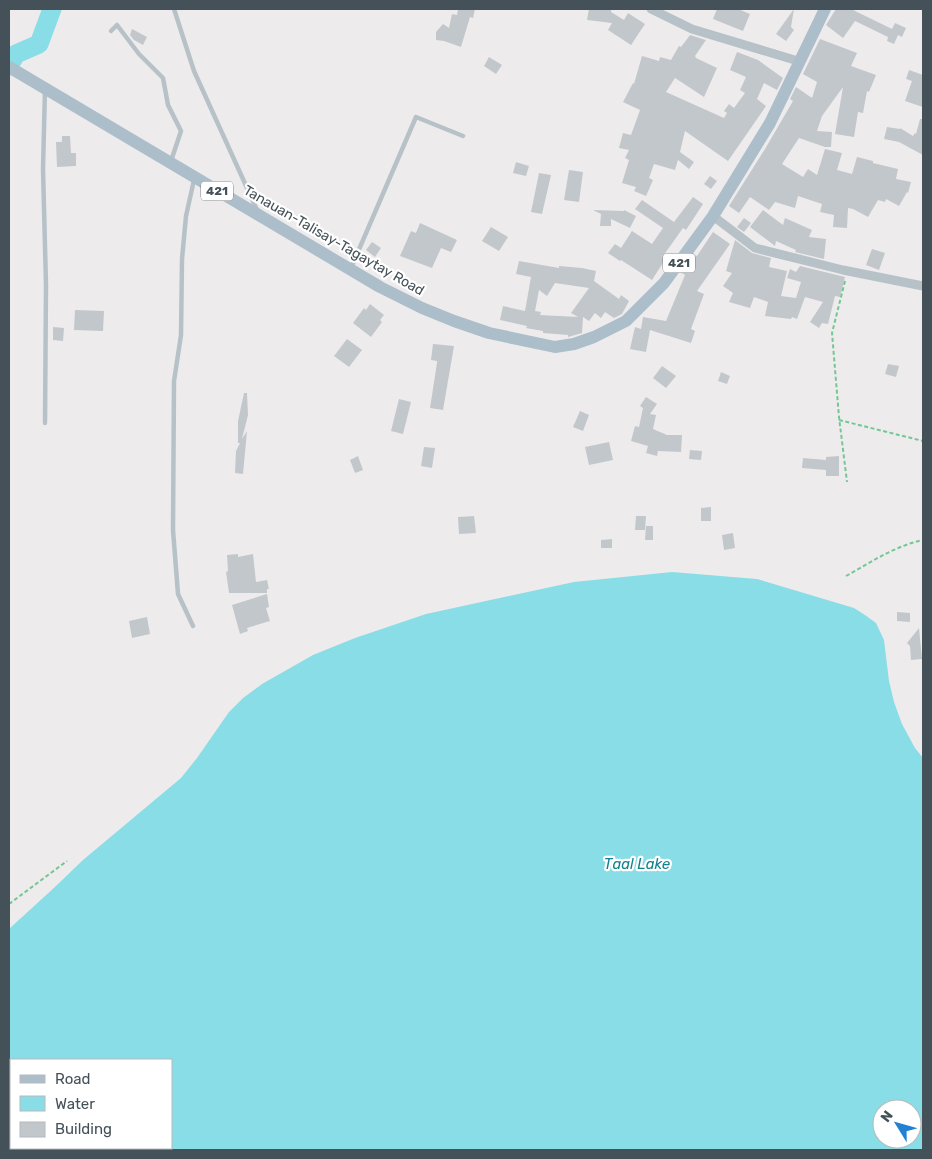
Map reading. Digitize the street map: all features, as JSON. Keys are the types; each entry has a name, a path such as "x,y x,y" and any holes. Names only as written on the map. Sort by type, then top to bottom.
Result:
{"main road":[{"name":"Tanauan-Talisay-Tagaytay Road","path":"11,68 380,287 422,308 488,333 555,347 594,338 626,322 664,283 713,216 770,123 798,61 825,9"}],"street":[{"path":"651,9 692,29 798,61"},
{"path":"713,216 755,248 848,271 923,286"}],"lane":[{"path":"174,9 194,71 260,216"},
{"path":"111,30 117,25 139,54 163,78 168,105 181,131 170,164"},
{"path":"45,88 43,169 46,285 46,423"},
{"path":"350,270 416,117 463,136"},
{"path":"193,626 178,594 173,530 174,381 181,335 182,259 186,216 195,178"}],"path":[{"path":"847,482 839,420 832,333 848,271"},
{"path":"839,420 923,440"},
{"path":"846,576 906,543 923,540"},
{"path":"9,904 67,862"}],"water":[{"name":"Taal Lake","path":"672,572 757,579 854,608 876,623 884,640 889,681 894,702 902,724 915,748 923,758 923,1150 9,1150 9,929 83,860 181,778 229,712 243,698 262,684 313,655 355,638 426,614 574,582"}],"building":[{"path":"458,9 475,9 473,18 470,17 461,47 436,40 436,32 443,24 449,28 452,14 457,15"},
{"path":"589,9 611,9 611,12 624,20 628,13 645,24 631,45 608,30 612,23 587,20"},
{"path":"717,9 738,9 750,14 743,31 713,19"},
{"path":"794,9 791,27 794,30 786,41 776,34"},
{"path":"836,9 851,9 892,29 895,23 906,28 902,37 898,35 894,44 887,41 888,37 855,21 843,38 826,25"},
{"path":"132,29 147,37 143,45 134,40 130,35"},
{"path":"690,35 706,40 695,56 696,58 717,68 704,97 675,78 666,92 724,118 727,113 724,111 729,104 734,108 745,93 740,90 746,77 730,70 737,52 758,60 783,78 777,90 764,83 757,99 766,106 728,161 685,131 680,152 694,162 689,169 678,160 675,170 654,164 649,178 653,180 646,196 634,191 636,187 622,183 629,160 625,158 629,150 619,148 623,133 631,135 640,110 623,102 634,84 642,56 659,61 660,57 671,60 679,46 681,47"},
{"path":"820,39 857,53 851,66 876,75 869,92 867,91 863,113 858,112 854,137 835,134 843,87 822,116 817,131 832,132 831,147 825,147 799,138 782,164 803,177 808,169 817,175 825,149 842,153 837,170 852,174 857,157 898,169 896,179 911,182 908,193 899,206 886,199 885,202 878,200 868,217 848,208 847,228 833,227 834,215 820,212 822,204 798,196 795,208 775,202 769,210 750,197 739,213 729,206 793,101 790,99 796,87 812,98 817,82 803,74"},
{"path":"489,57 502,65 496,74 484,66"},
{"path":"909,70 923,75 923,107 905,101 912,81 906,79"},
{"path":"920,119 923,119 923,155 899,142 884,139 887,127 900,128 913,136 916,134"},
{"path":"62,136 70,136 71,153 76,153 76,166 57,167 56,142 62,142"},
{"path":"516,162 529,166 526,176 513,173"},
{"path":"569,170 583,172 579,202 564,200"},
{"path":"539,173 551,175 542,214 531,212"},
{"path":"710,176 717,181 711,189 704,184"},
{"path":"693,197 703,204 686,230 683,228 663,256 666,258 652,280 608,253 615,244 621,248 632,231 652,244 663,228 635,209 642,200 674,222"},
{"path":"593,210 624,210 636,216 630,228 611,219 611,226 600,226 601,214"},
{"path":"763,210 783,225 785,218 812,230 809,237 826,239 824,259 795,252 796,250 776,241 775,246 750,227"},
{"path":"744,218 751,223 744,232 737,227"},
{"path":"420,223 457,240 451,252 441,248 432,268 400,256 411,231 416,233"},
{"path":"491,227 508,237 499,251 482,241"},
{"path":"713,232 730,244 697,291 704,294 691,329 695,331 691,343 650,330 646,352 630,349 635,327 641,329 643,317 666,321 685,275 682,273 695,255 697,256"},
{"path":"735,240 752,253 771,258 769,267 787,271 781,296 796,298 801,282 787,278 790,269 796,272 800,266 845,277 840,297 835,296 828,324 822,323 819,328 810,322 823,302 805,297 797,319 792,317 791,319 765,316 768,302 754,297 750,308 729,302 733,293 723,286 732,273 726,271"},
{"path":"372,242 381,248 375,257 366,250"},
{"path":"872,249 885,253 879,270 866,265"},
{"path":"519,261 559,268 559,266 596,271 594,281 619,299 621,295 629,301 622,314 614,318 605,312 601,318 595,313 589,321 583,317 582,333 568,337 568,335 543,333 543,331 526,328 527,326 500,320 503,306 525,311 531,277 516,274","holes":["555,283 589,288 571,313 578,317 540,315 541,312 535,311 539,290 547,296"]},
{"path":"370,304 384,315 380,320 382,322 371,337 353,323 364,308 366,310"},
{"path":"75,310 104,311 103,331 74,330"},
{"path":"53,327 64,328 63,341 53,340"},
{"path":"347,339 362,350 349,367 334,356"},
{"path":"433,344 454,346 443,410 430,408 437,363 437,361 431,360"},
{"path":"888,364 899,366 896,377 885,374"},
{"path":"662,366 676,376 666,388 653,378"},
{"path":"721,372 730,376 727,384 718,381"},
{"path":"244,393 247,393 248,415 242,439 247,431 243,474 235,473 236,451 240,443 238,443 238,421"},
{"path":"646,397 657,404 650,414 656,415 653,429 667,435 682,435 681,452 658,451 657,456 646,453 648,446 631,441 635,426 639,427 643,408 640,406"},
{"path":"399,399 411,402 403,434 391,431"},
{"path":"580,411 589,415 583,431 573,427"},
{"path":"609,442 613,460 589,465 585,447"},
{"path":"424,447 435,448 432,468 421,466"},
{"path":"690,450 702,451 701,460 689,459"},
{"path":"358,456 363,470 355,473 350,460"},
{"path":"839,456 839,476 826,476 826,470 802,468 803,458 826,460 826,457"},
{"path":"711,507 711,521 701,521 701,508"},
{"path":"474,516 476,533 459,534 458,517"},
{"path":"636,516 646,516 645,530 635,530"},
{"path":"646,526 653,526 653,540 645,540"},
{"path":"733,533 735,548 724,550 722,535"},
{"path":"612,539 612,548 601,548 601,540"},
{"path":"238,554 238,557 253,554 256,582 267,580 269,589 267,589 267,593 229,593 226,572 228,571 227,555"},
{"path":"267,594 269,607 266,608 270,621 247,628 248,631 240,634 232,605"},
{"path":"897,612 910,613 910,622 897,621"},
{"path":"147,617 150,634 132,638 129,621"},
{"path":"919,628 922,659 911,660 910,646 907,643"}],"waterway":[{"path":"9,66 16,54 39,44 52,9"}]}
